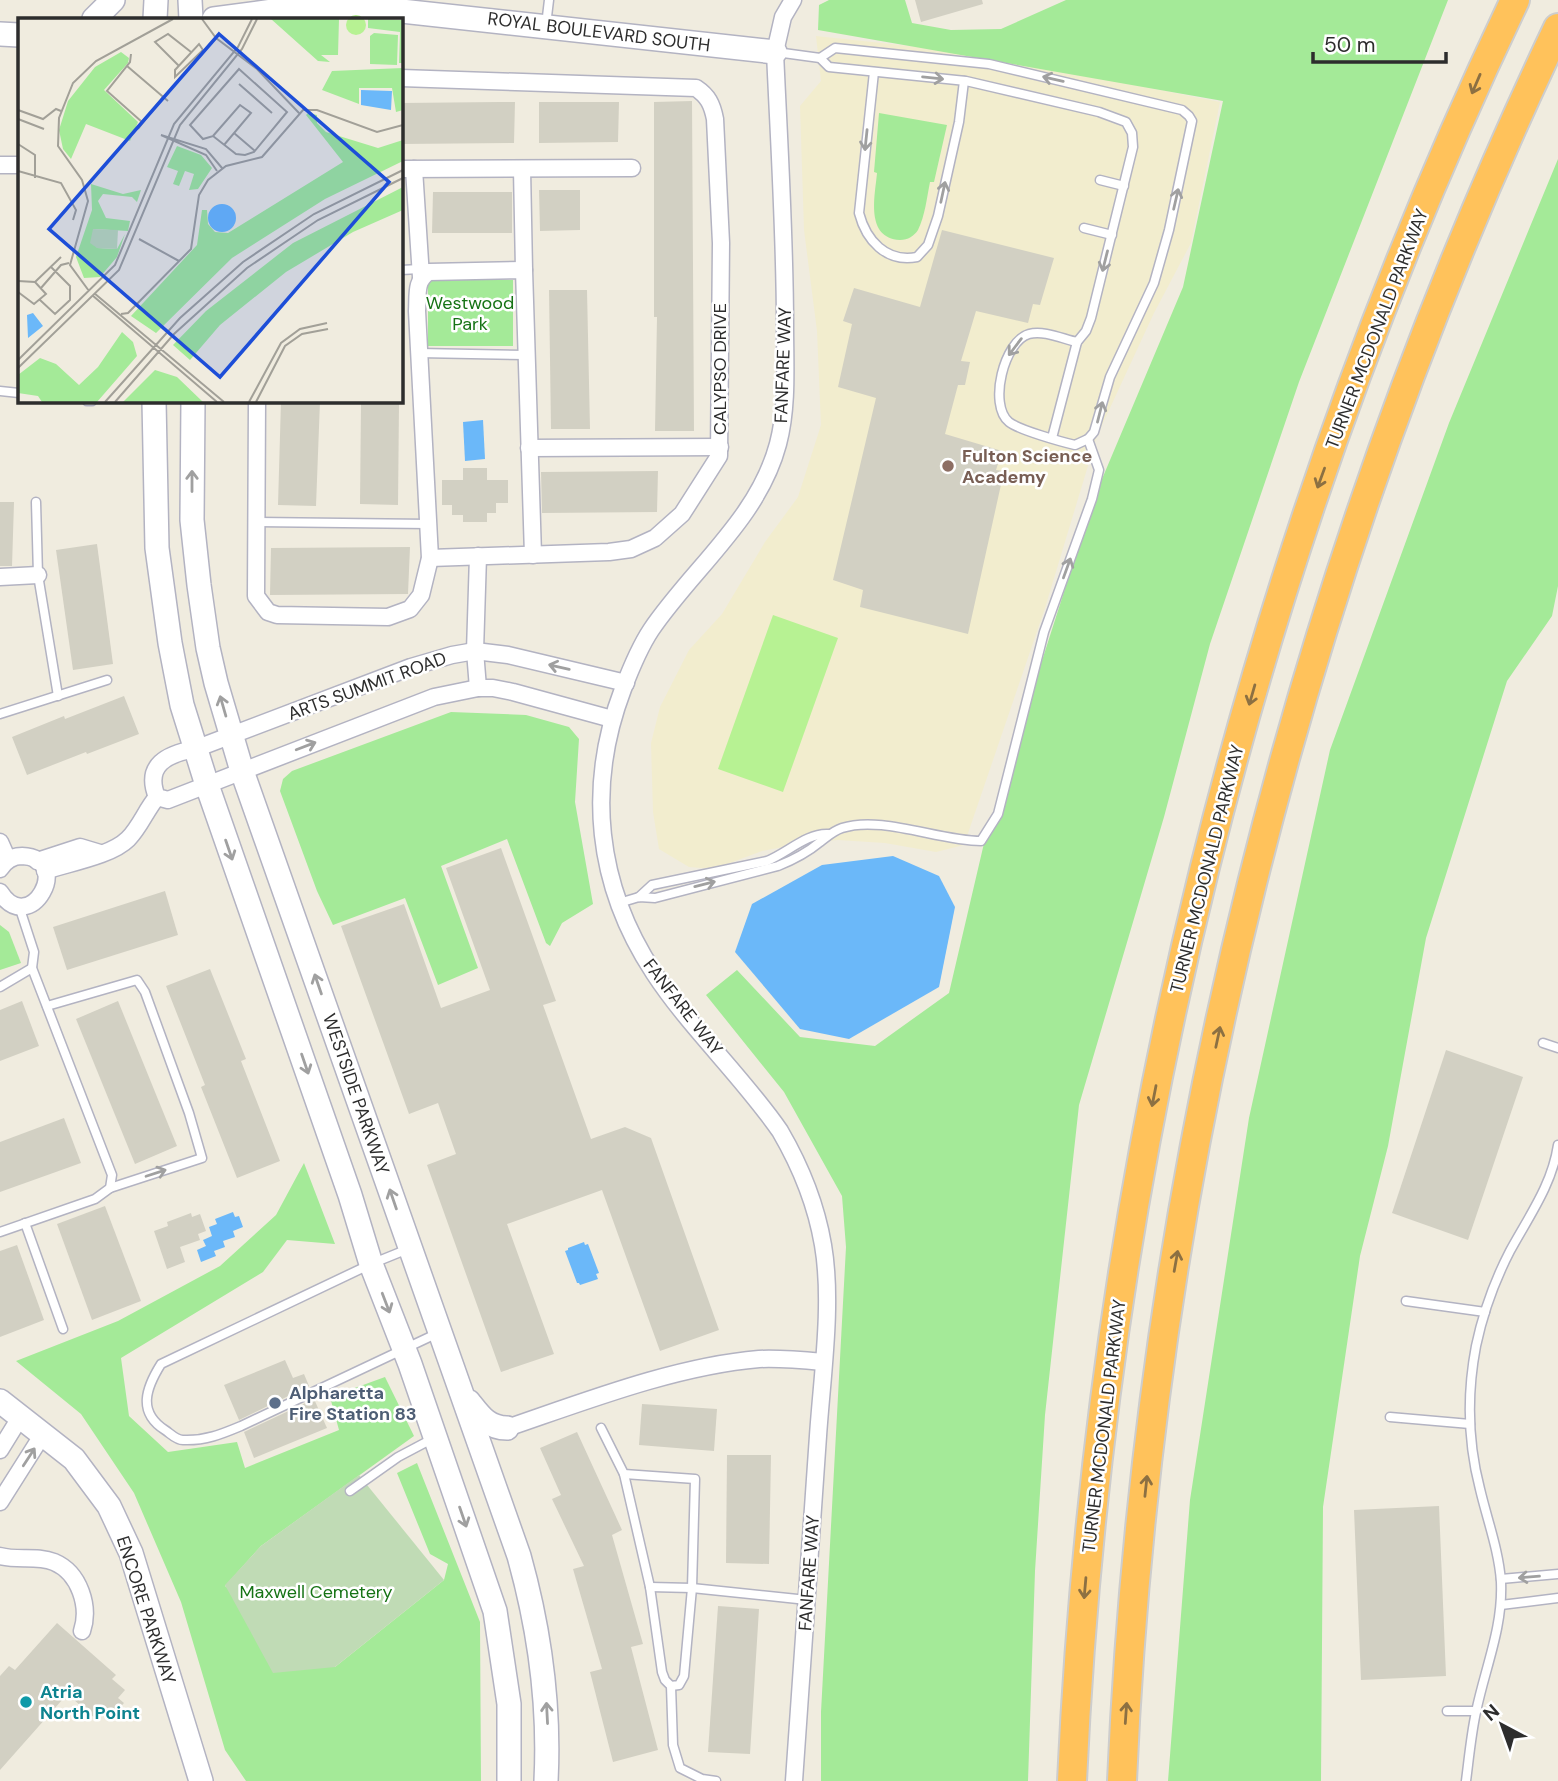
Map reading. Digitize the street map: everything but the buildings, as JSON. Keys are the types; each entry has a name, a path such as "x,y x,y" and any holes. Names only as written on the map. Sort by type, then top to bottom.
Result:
{"highway":[{"name":"TURNER MCDONALD PARKWAY","path":"1072,1781 1087,1558 1102,1422 1123,1273 1158,1076 1204,872 1279,602 1338,428 1412,234 1515,0"},
{"path":"1122,1781 1138,1563 1170,1294 1209,1079 1250,896 1302,696 1391,429 1458,254 1558,28"}],"main road":[{"path":"95,18 113,0"},
{"path":"155,18 156,0"},
{"path":"190,0 191,18"},
{"name":"ROYAL BOULEVARD SOUTH","path":"221,18 302,7 356,6 775,52"},
{"path":"0,34 18,35"},
{"path":"154,402 155,516 160,575 175,673 207,785 351,1195 371,1264 404,1349 495,1611 509,1704 509,1781"},
{"name":"WESTSIDE PARKWAY","path":"193,402 192,520 208,648 242,771 519,1556 537,1622 547,1715 546,1781"},
{"path":"458,1384 468,1401 488,1424 507,1428"},
{"name":"ENCORE PARKWAY","path":"0,1401 74,1459 108,1506 131,1553 201,1781"},
{"path":"488,1470 496,1444 507,1428"}],"street":[{"name":"FANFARE WAY","path":"791,1 783,16 775,52 785,292 785,408 778,444 767,479 741,519 650,631 636,657 612,719 603,770 601,808 607,865 617,903 628,927 655,975 768,1114 796,1158 808,1186 823,1245 826,1286 823,1362 794,1781"},
{"name":"CALYPSO DRIVE","path":"402,78 696,88 707,95 715,119 721,243 720,447 719,456 694,497 682,514 655,538 631,549 430,558"},
{"path":"0,165 18,165"},
{"path":"257,402 256,596 268,612 277,615 369,619 410,609 421,595 430,558 417,311 421,273 407,169 632,168"},
{"path":"522,169 533,555"},
{"path":"421,273 524,270"},
{"path":"529,448 720,447"},
{"path":"478,556 475,651 478,688"},
{"path":"0,577 37,575"},
{"name":"ARTS SUMMIT ROAD","path":"195,749 432,660 475,651 508,655 626,683"},
{"name":"ARTS SUMMIT ROAD","path":"207,785 434,696 478,688 513,692 612,719"},
{"path":"195,749 176,752 162,760 154,773 152,785 158,797 168,800 207,785"},
{"path":"41,866 100,853 126,841 158,797"},
{"path":"0,842 4,864 24,856 41,866 47,885 44,893 32,904 19,906 8,902 0,892"},
{"path":"507,1428 620,1390 733,1363 790,1359 823,1362"},
{"path":"0,1450 21,1416"},
{"path":"0,1503 7,1476 44,1434"},
{"path":"0,1556 55,1562 68,1572 78,1586 84,1602 86,1619 82,1631"}],"lane":[{"path":"546,25 549,0"},
{"path":"820,58 835,48 989,64 1182,110 1189,116 1192,121 1186,156 1154,283 1110,377 1094,432 1088,439 1075,444 1017,427 1006,419 998,398 1006,362 1015,343 1026,335 1044,334 1077,342"},
{"path":"775,52 820,58 829,67 964,81 1099,111 1126,122 1132,133 1133,147 1124,186 1091,318 1086,331 1077,342 1052,438"},
{"path":"874,72 859,213 871,241 886,253 902,258 917,257 928,245 938,216 960,122 964,81"},
{"path":"1100,180 1124,186"},
{"path":"1084,228 1112,235"},
{"path":"402,270 421,273"},
{"path":"419,353 526,355"},
{"path":"0,391 18,393"},
{"path":"639,897 652,885 767,860 817,834 828,834 844,827 879,825 962,841 981,841 998,814 1044,632 1092,499 1099,470 1088,439"},
{"path":"36,502 37,575 58,696"},
{"path":"257,522 429,524"},
{"path":"0,714 107,680"},
{"path":"617,903 639,897 655,898 778,866 795,859 828,834"},
{"path":"19,906 34,952 32,968 112,1175 110,1188"},
{"path":"0,987 32,968"},
{"path":"0,1232 95,1199 110,1188 202,1158 189,1113 145,992 137,980 47,1006"},
{"path":"1543,1043 1558,1048"},
{"path":"1466,1781 1476,1711 1496,1639 1501,1605 1501,1579 1496,1550 1472,1452 1471,1388 1476,1347 1498,1276 1555,1176 1558,1145"},
{"path":"25,1223 62,1329"},
{"path":"410,1248 161,1364 150,1382 145,1399 154,1423 180,1440 208,1439 440,1332"},
{"path":"1406,1300 1485,1312"},
{"path":"1390,1417 1470,1424"},
{"path":"601,1428 624,1474 650,1587 662,1672 671,1686 673,1745 680,1768 702,1779 716,1781"},
{"path":"350,1491 398,1457 435,1438"},
{"path":"624,1474 695,1479 692,1588 684,1676 679,1685 671,1686"},
{"path":"1501,1579 1558,1574"},
{"path":"650,1587 692,1588 807,1600"},
{"path":"1501,1605 1558,1598"},
{"path":"1447,1711 1476,1711"}],"shaded area":[{"name":"Fulton Science Academy","path":"816,36 975,53 1220,102 1191,243 1154,313 1097,436 1045,608 964,845 936,852 885,843 838,840 762,851 714,869 689,867 659,849 653,812 651,743 660,707 689,650 722,614 765,542 798,497 821,425 817,331 804,230 800,106 821,81"}],"green space":[{"path":"829,0 905,0 912,23 951,30 1001,29 1066,0 1448,0 1299,382 1210,644 1164,817 1079,1105 1045,1415 1035,1571 1028,1781 821,1781 821,1712 846,1247 842,1196 784,1092 706,995 737,970 800,1037 875,1046 949,993 985,839 1094,498 1183,287 1223,101 818,30 819,5"},
{"path":"879,113 947,125 934,182 930,182 920,225 915,234 906,239 889,237 881,232 877,224 874,204 877,173 874,172"},
{"path":"1558,159 1558,586 1552,616 1507,681 1426,938 1388,1146 1360,1256 1323,1507 1321,1781 1168,1781 1190,1500 1249,1118 1330,750 1449,423"},
{"name":"Westwood Park","path":"428,280 513,280 513,346 428,346"},
{"path":"773,615 838,638 783,792 718,769"},
{"path":"451,712 526,715 569,727 579,739 575,802 593,904 562,923 550,946 546,943 507,839 441,866 478,968 438,985 405,898 333,925 317,891 280,791 283,779 292,771"},
{"path":"0,925 9,932 21,963 0,970"},
{"path":"304,1163 335,1244 287,1240 263,1272 121,1358 129,1416 168,1452 237,1442 245,1468 339,1430 330,1397 385,1377 414,1436 261,1546 225,1586 335,1667 444,1580 448,1564 430,1554 397,1473 417,1463 480,1622 481,1781 246,1781 225,1750 181,1602 134,1493 81,1414 16,1361 118,1321 220,1266 276,1215"},
{"name":"Maxwell Cemetery","path":"359,1475 444,1580 335,1667 273,1673 225,1585 261,1546"}],"water":[{"path":"483,420 485,459 465,461 463,422"},
{"path":"893,856 939,876 955,907 939,987 849,1039 800,1029 735,952 752,904 822,865"},
{"path":"233,1212 235,1217 239,1216 243,1227 233,1231 235,1237 223,1241 225,1247 214,1251 216,1256 201,1262 197,1250 206,1246 203,1240 212,1236 209,1227 217,1224 215,1219"},
{"path":"584,1242 585,1245 588,1244 599,1273 596,1274 598,1279 580,1285 565,1251"}],"place":[{"name":"Fulton Science Academy","path":"948,466"},
{"name":"Alpharetta Fire Station 83","path":"275,1403"},
{"name":"Atria North Point","path":"26,1702"}]}
